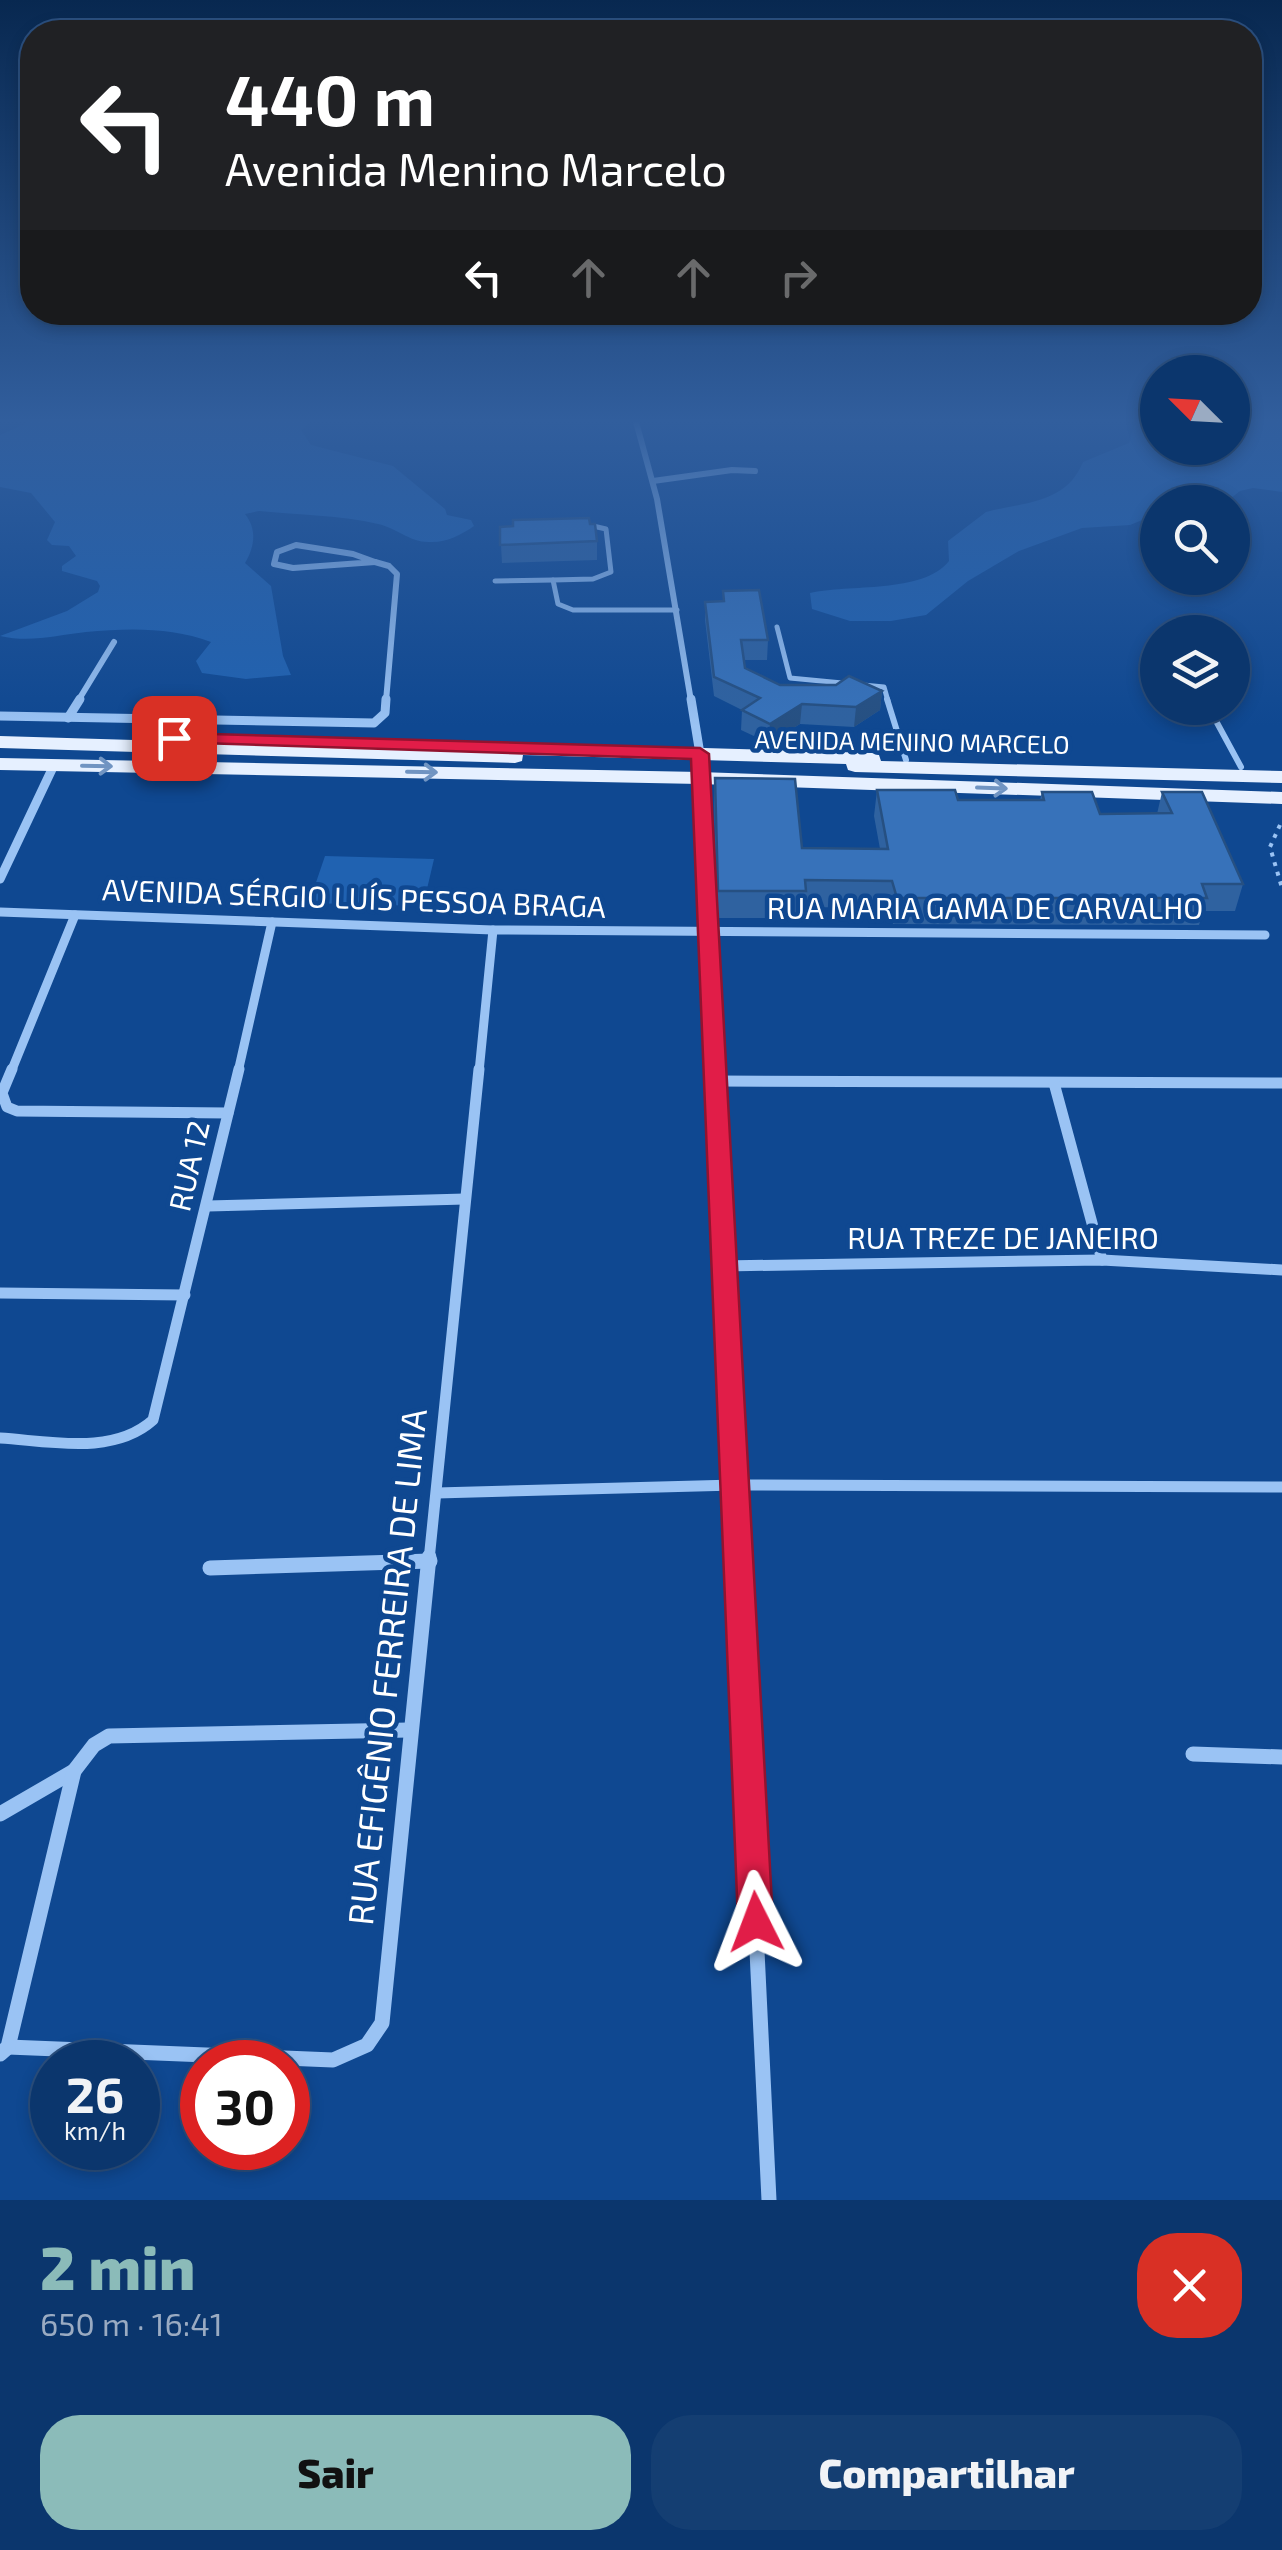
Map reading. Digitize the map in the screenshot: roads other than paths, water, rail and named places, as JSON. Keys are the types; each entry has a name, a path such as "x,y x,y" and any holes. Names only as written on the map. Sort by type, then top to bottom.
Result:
{"main road":[{"path":"172,720 210,739"},
{"name":"AVENIDA MENINO MARCELO","path":"2,731 700,764 1282,777"},
{"name":"AVENIDA MENINO MARCELO","path":"2,731 700,764 906,760 1282,768"},
{"path":"0,764 700,764 949,786 1282,798"},
{"path":"862,766 949,786"}],"street":[{"path":"661,521 700,764 769,2200"},
{"path":"2,731 68,718 361,726 379,721 386,713 397,574 389,566 353,554 296,546 282,549 273,560 279,566 293,568 375,562"},
{"path":"68,718 114,642"},
{"path":"0,879 54,765"},
{"name":"AVENIDA SÉRGIO LUÍS PESSOA BRAGA","path":"0,912 492,930 706,933"},
{"path":"74,916 2,1094 7,1107 17,1111 228,1112"},
{"name":"RUA 12","path":"0,1438 111,1441 144,1432 153,1420 208,1206 272,922"},
{"name":"RUA EFIGÊNIO FERREIRA DE LIMA","path":"4,2051 332,2060 367,2045 382,2023 492,930"},
{"name":"RUA MARIA GAMA DE CARVALHO","path":"706,933 1265,935"},
{"path":"716,1081 1282,1083"},
{"path":"1054,1082 1102,1260"},
{"path":"208,1206 465,1199"},
{"name":"RUA TREZE DE JANEIRO","path":"723,1266 1102,1260 1282,1270"},
{"path":"0,1293 185,1295"},
{"path":"438,1493 735,1485 1282,1487"},
{"path":"210,1568 430,1561"},
{"path":"0,1814 74,1771 94,1745 109,1736 409,1730"},
{"path":"1194,1754 1282,1757"},
{"path":"4,2051 74,1771"}],"lane":[{"path":"495,582 593,579 611,572 606,528 598,524 567,524"},
{"path":"553,580 558,604 573,610 677,610"},
{"path":"777,627 790,678 884,686 906,760"},
{"path":"1218,725 1241,766"}]}
